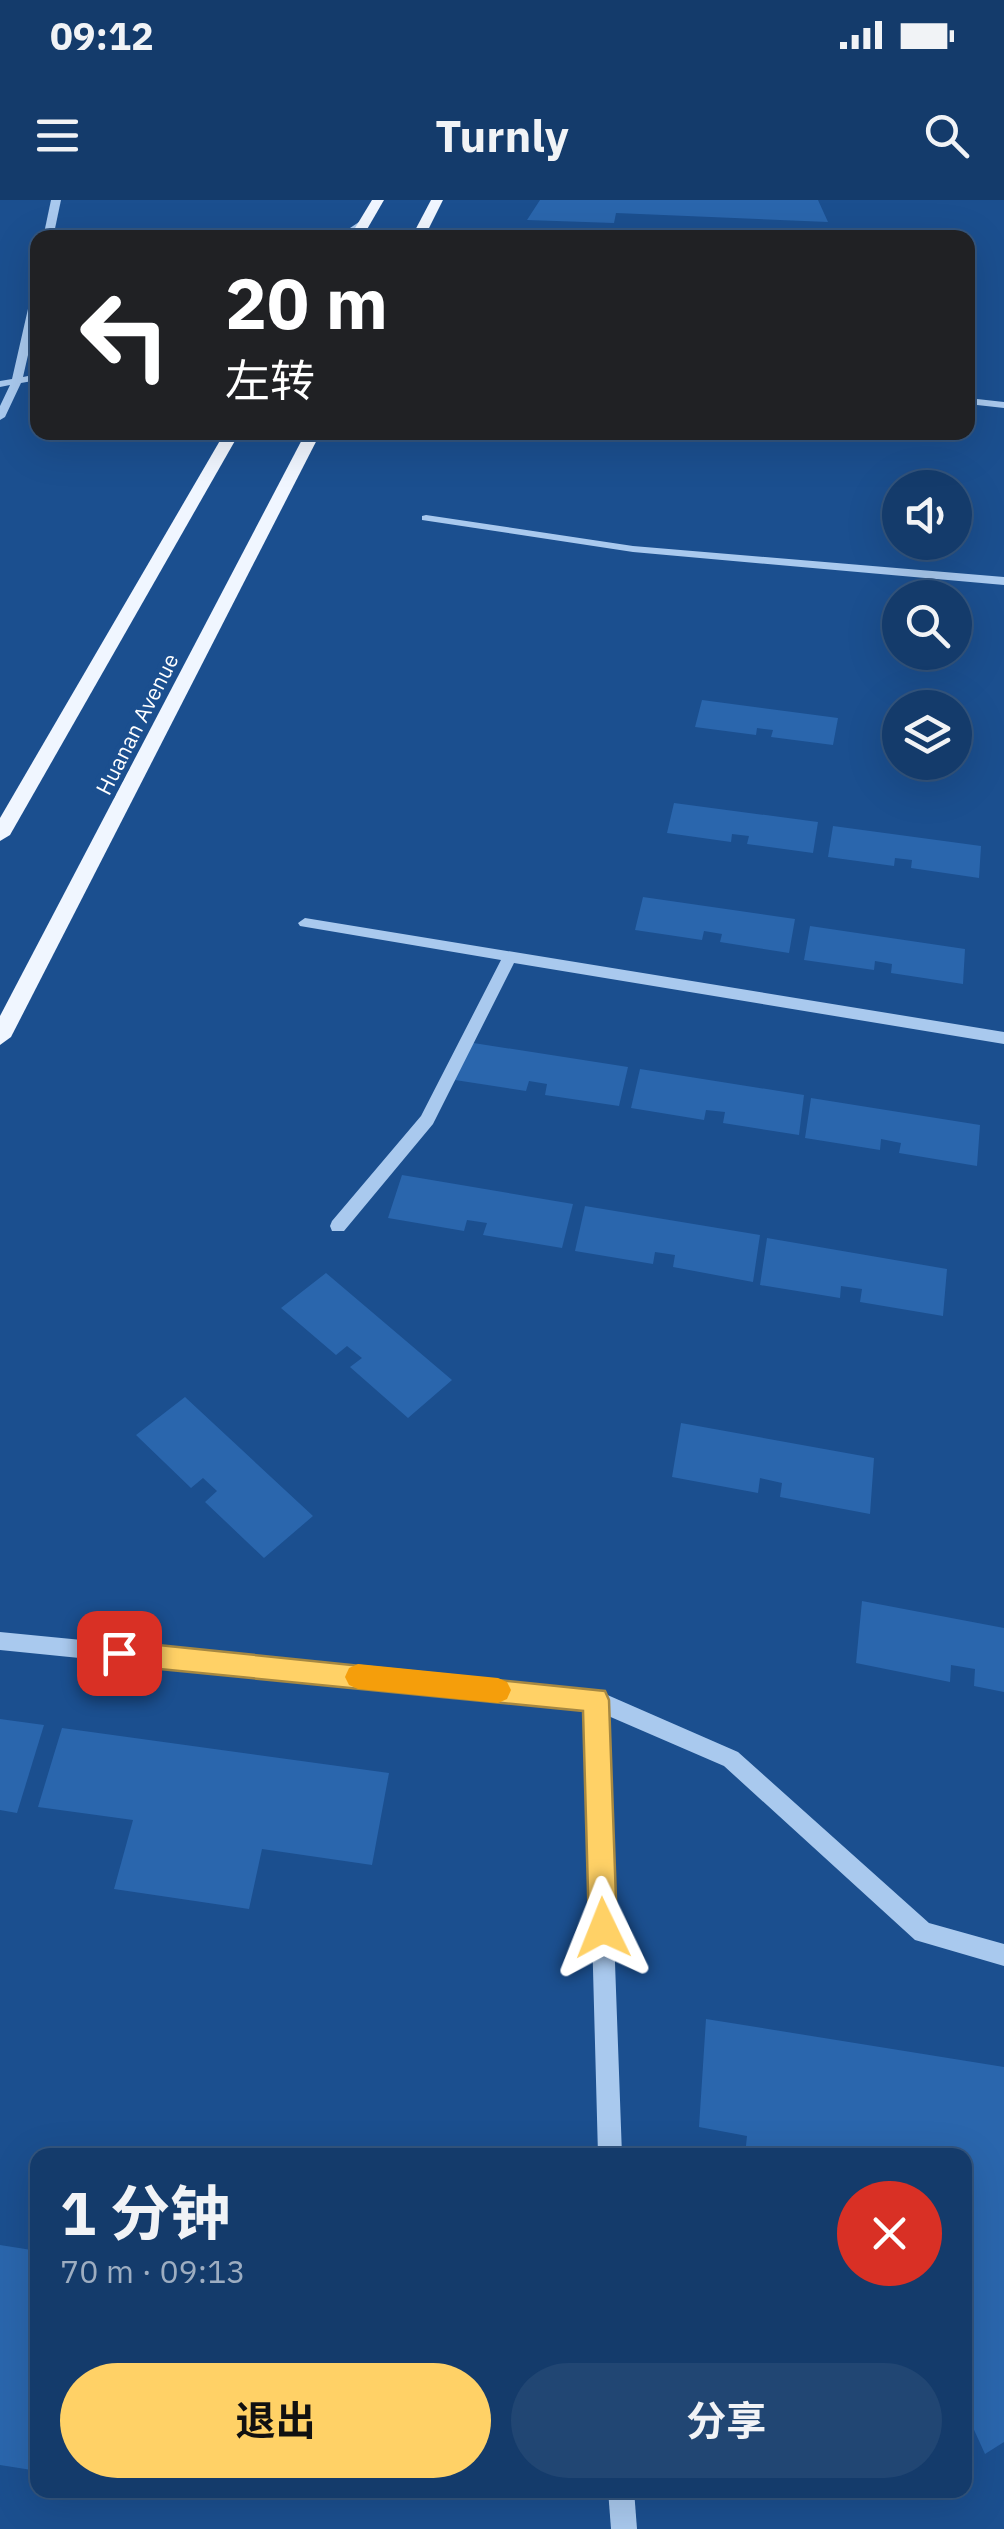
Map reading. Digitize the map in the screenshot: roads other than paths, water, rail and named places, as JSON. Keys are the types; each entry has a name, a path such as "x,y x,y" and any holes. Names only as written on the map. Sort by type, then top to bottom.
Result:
{"main road":[{"path":"360,230 378,200"},
{"path":"420,230 437,200"},
{"path":"0,835 228,440"},
{"name":"Huanan Avenue","path":"0,1037 310,440"}],"street":[{"path":"50,230 56,200"},
{"path":"352,230 365,222"},
{"path":"0,417 17,381 30,323"},
{"path":"0,384 30,379"},
{"path":"975,402 1004,405"},
{"path":"975,411 1004,414"},
{"path":"426,518 633,549 1004,581"},
{"path":"305,923 1004,1038"},
{"path":"338,1226 427,1120 510,956"},
{"path":"0,1641 596,1700 731,1760 923,1932 1004,1955"},
{"path":"596,1700 610,2148"},
{"path":"622,2498 624,2529"}]}
